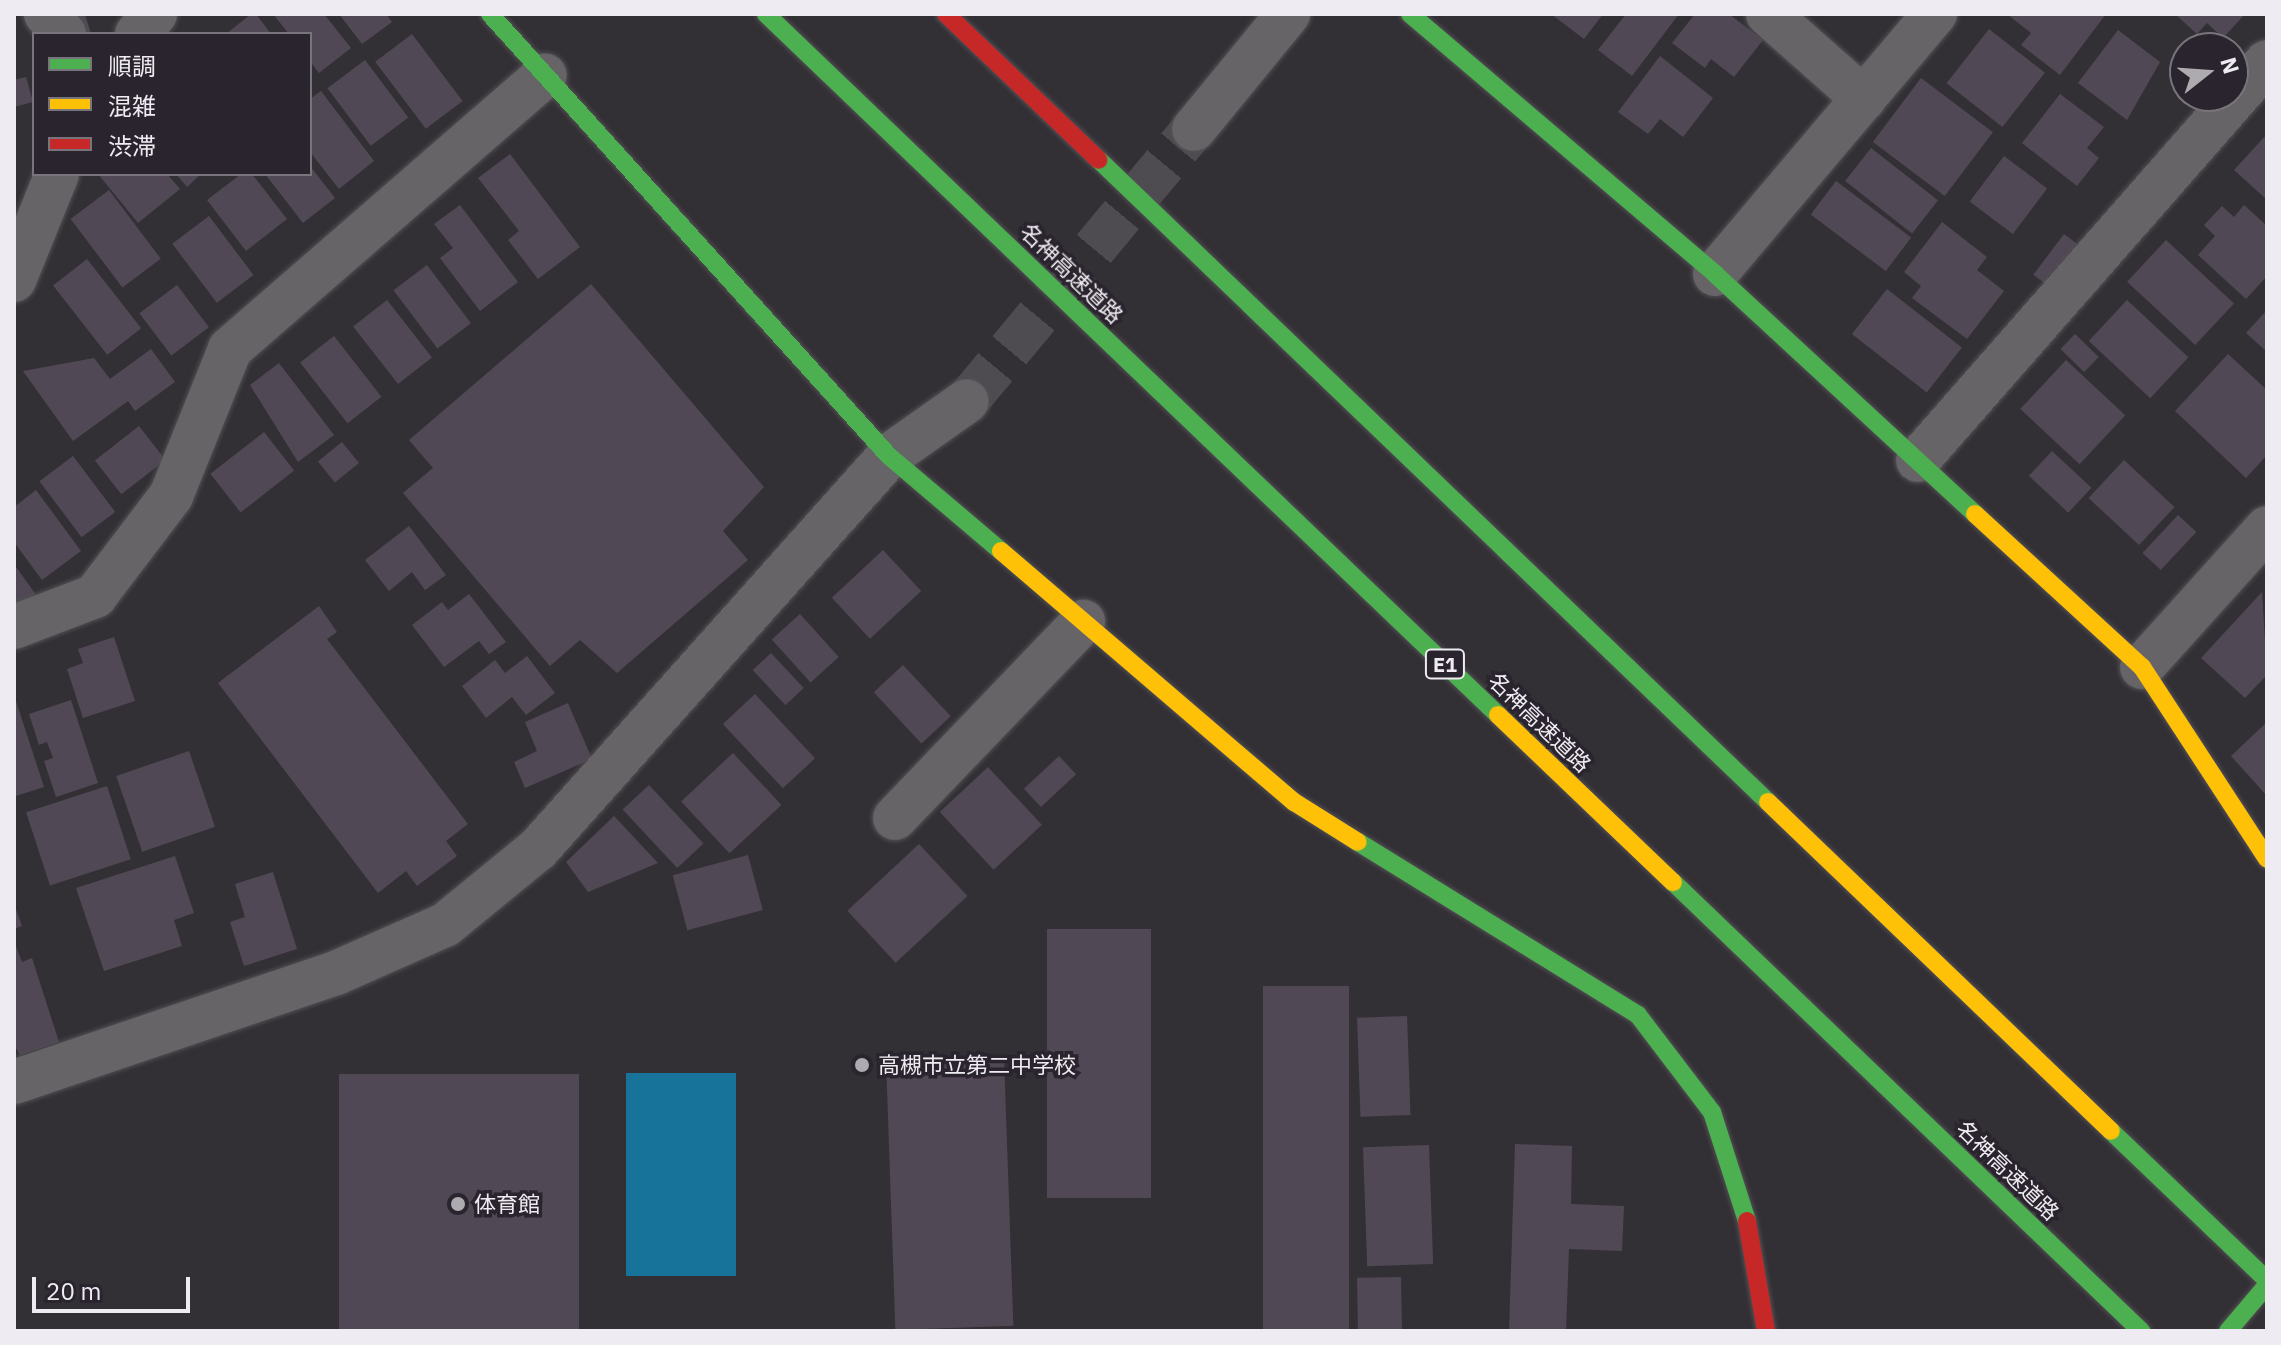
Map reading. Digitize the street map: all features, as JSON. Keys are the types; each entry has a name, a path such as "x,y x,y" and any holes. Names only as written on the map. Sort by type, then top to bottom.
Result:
{"main road":[{"path":"490,14 889,456 1294,802 1638,1015 1712,1112 1744,1203 1766,1331"},
{"name":"名神高速道路","path":"766,14 2141,1331"},
{"path":"946,14 2267,1282 2228,1331"},
{"path":"1410,14 1715,274 2142,667 2267,859"}],"street":[{"path":"46,14 62,32"},
{"path":"139,32 155,14"},
{"path":"1194,129 1288,14"},
{"path":"1768,14 1864,99"},
{"path":"1715,274 1935,14"},
{"path":"1918,460 2267,62"},
{"path":"14,627 95,596 171,496 230,349 545,75"},
{"path":"14,280 56,176"},
{"path":"14,1082 336,973 445,925 538,849 889,456 967,401"},
{"path":"2142,667 2267,528"},
{"path":"895,818 1083,622"}],"water":[{"path":"626,1073 736,1073 736,1276 626,1276"}],"building":[{"path":"66,14 85,14 90,32 71,32"},
{"path":"251,14 256,14 270,32 228,32"},
{"path":"273,14 324,14 351,48 319,73 312,64 312,32 287,32"},
{"path":"339,14 386,14 392,22 362,44"},
{"path":"1551,14 1603,14 1584,39"},
{"path":"1626,14 1679,14 1632,76 1598,50"},
{"path":"1695,14 1729,14 1763,40 1734,77 1711,59 1705,68 1672,43"},
{"path":"2007,14 2106,14 2060,75 2021,45 2031,33"},
{"path":"2175,14 2245,14 2228,32 2217,32 2207,23 2195,32"},
{"path":"1989,29 2045,73 2002,127 1947,83"},
{"path":"2118,30 2160,62 2127,120 2078,83"},
{"path":"412,34 463,101 426,129 375,62"},
{"path":"1660,56 1713,98 1683,137 1660,119 1648,134 1618,112"},
{"path":"365,60 408,118 371,146 327,88"},
{"path":"26,77 32,102 14,107 14,80"},
{"path":"1921,78 1993,132 1945,196 1873,142"},
{"path":"321,91 374,161 339,189 312,155 312,98"},
{"path":"2060,94 2104,127 2087,148 2099,158 2077,186 2022,143"},
{"path":"2267,134 2267,200 2234,170"},
{"path":"1871,148 1938,200 1912,233 1845,181"},
{"path":"510,154 580,247 538,279 508,240 519,231 478,178"},
{"path":"2004,156 2047,188 2013,234 1970,202"},
{"path":"312,169 335,198 303,223 267,176 312,176"},
{"path":"100,176 169,176 180,189 138,223"},
{"path":"178,176 199,176 187,187"},
{"path":"238,176 254,176 287,219 246,251 207,200"},
{"path":"1836,181 1911,238 1886,271 1811,215"},
{"path":"109,190 161,259 122,288 71,219"},
{"path":"460,205 518,282 480,311 440,258 453,248 434,224"},
{"path":"2244,205 2267,226 2267,276 2246,299 2198,255 2215,236 2204,225 2222,206 2234,217"},
{"path":"209,216 254,275 217,303 172,244"},
{"path":"1942,222 1987,257 1977,270 2004,291 1967,339 1912,298 1921,286 1904,272"},
{"path":"2064,234 2084,249 2053,290 2033,275"},
{"path":"2166,240 2234,303 2195,345 2127,282"},
{"path":"87,259 141,328 107,355 53,285"},
{"path":"427,265 471,323 437,349 393,290"},
{"path":"591,284 764,487 723,531 748,560 617,673 580,640 550,666 403,493 433,468 409,440"},
{"path":"177,285 209,327 171,356 139,313"},
{"path":"1887,289 1962,347 1927,392 1852,334"},
{"path":"387,300 432,358 398,384 353,326"},
{"path":"2127,300 2188,357 2150,398 2089,341"},
{"path":"2267,310 2267,352 2246,333"},
{"path":"2075,334 2099,357 2084,372 2060,349"},
{"path":"334,336 381,397 348,423 300,362"},
{"path":"151,349 175,382 135,411 128,401 73,441 23,371 94,358 110,379"},
{"path":"2228,354 2267,390 2267,455 2246,478 2175,411"},
{"path":"2066,360 2125,415 2080,464 2020,409"},
{"path":"279,363 334,435 298,462 250,385"},
{"path":"139,426 165,460 121,494 95,460"},
{"path":"264,432 294,471 241,512 210,474"},
{"path":"342,442 359,463 335,482 318,462"},
{"path":"2052,451 2091,488 2068,513 2029,476"},
{"path":"73,456 115,512 82,537 39,481"},
{"path":"2124,460 2174,507 2139,545 2089,498"},
{"path":"36,490 81,551 42,580 14,542 14,507"},
{"path":"2178,515 2196,532 2161,570 2143,553"},
{"path":"409,526 446,575 425,590 412,572 389,591 365,560"},
{"path":"883,550 921,591 870,639 832,598"},
{"path":"14,564 39,599 14,610"},
{"path":"2262,592 2267,675 2245,698 2201,658"},
{"path":"469,594 506,642 489,654 479,641 444,667 412,625 442,602 448,610"},
{"path":"319,606 337,632 327,639 468,824 446,841 457,856 417,886 406,871 378,893 218,683"},
{"path":"800,614 839,657 811,683 772,639"},
{"path":"114,637 135,701 83,718 67,669 83,663 78,649"},
{"path":"771,653 804,688 785,705 753,670"},
{"path":"527,656 555,693 526,715 512,697 486,718 462,686 495,660 505,673"},
{"path":"903,665 951,716 921,743 874,692"},
{"path":"755,694 815,758 783,788 723,724"},
{"path":"14,695 44,787 16,796 14,789"},
{"path":"71,700 98,783 56,797 44,761 53,758 47,742 39,745 29,714"},
{"path":"568,703 592,759 525,788 514,762 537,751 525,722"},
{"path":"2267,722 2267,796 2231,756"},
{"path":"189,751 215,827 142,852 116,776"},
{"path":"733,753 781,805 729,853 681,801"},
{"path":"1059,756 1076,774 1041,807 1024,789"},
{"path":"988,767 1042,825 994,870 940,812"},
{"path":"649,785 704,844 677,868 623,810"},
{"path":"107,786 131,859 50,885 26,812"},
{"path":"614,816 658,863 588,892 566,862"},
{"path":"919,844 967,896 896,963 847,911"},
{"path":"748,855 763,910 687,930 673,875"},
{"path":"175,856 194,913 174,920 182,946 104,971 76,888"},
{"path":"273,872 297,949 244,966 230,922 245,917 235,884"},
{"path":"14,904 22,926 14,929"},
{"path":"1047,929 1151,929 1151,1198 1047,1198"},
{"path":"14,941 22,962 32,958 59,1042 20,1055 14,1045"},
{"path":"1263,986 1349,986 1349,1331 1263,1331"},
{"path":"1407,1016 1410,1115 1360,1117 1357,1018"},
{"path":"1004,1058 1013,1326 895,1330 886,1062"},
{"name":"体育館","path":"339,1074 579,1074 579,1331 339,1331"},
{"path":"1515,1144 1572,1146 1571,1204 1624,1206 1622,1251 1569,1249 1566,1331 1509,1331"},
{"path":"1429,1145 1433,1264 1367,1266 1363,1147"},
{"path":"1401,1277 1402,1331 1358,1331 1357,1278"}],"tunnel":[{"path":"967,401 1194,129"}],"traffic: fast":[{"path":"490,14 889,456 1001,551"},
{"path":"766,14 1498,715"},
{"path":"1410,14 1715,274 1975,514"},
{"path":"1099,160 1768,802"},
{"path":"1358,842 1638,1015 1712,1112 1747,1221"},
{"path":"1673,882 2141,1331"},
{"path":"2111,1131 2267,1280"},
{"path":"2228,1331 2267,1285"}],"traffic: slow":[{"path":"1975,514 2142,667 2267,859"},
{"path":"1001,551 1294,802 1358,842"},
{"path":"1498,715 1673,882"},
{"path":"1768,802 2111,1131"}],"traffic: jam":[{"path":"946,14 1099,160"},
{"path":"1747,1221 1766,1331"}],"place":[{"name":"高槻市立第二中学校","path":"862,1065"},
{"name":"体育館","path":"458,1204"}]}
